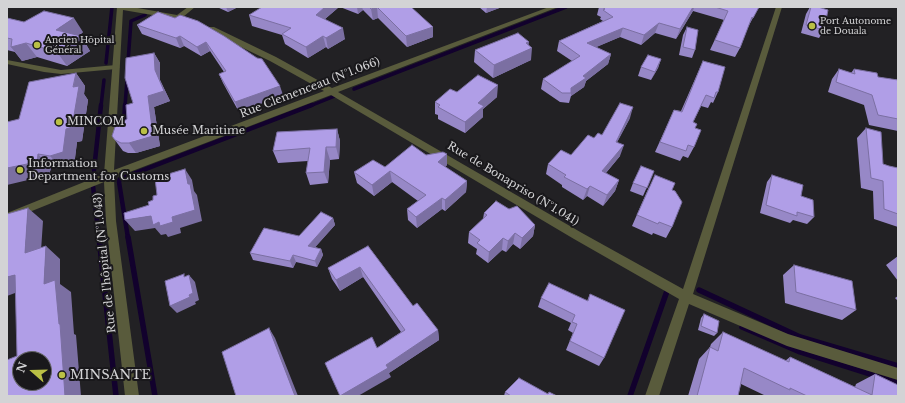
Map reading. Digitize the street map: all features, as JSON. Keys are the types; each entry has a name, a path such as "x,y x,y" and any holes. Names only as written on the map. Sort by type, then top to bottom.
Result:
{"street":[{"name":"Rue de Bonapriso (N°1.041)","path":"120,7 178,17 235,40 332,92 578,236 686,297 787,340 898,374"},
{"name":"Rue de l'hôpital (N°1.043)","path":"120,7 109,176 111,221 132,396"},
{"path":"178,17 192,7"},
{"name":"Rue Clemenceau (N°1.066)","path":"7,217 109,176 555,7"},
{"path":"652,396 686,297 779,7"}],"lane":[{"path":"7,62 61,72 116,68"}],"building":[{"path":"262,7 325,7 316,15 343,28 326,38 323,36 306,47 282,34 291,28 249,15"},
{"path":"377,7 411,7 433,27 406,36"},
{"path":"602,7 693,7 680,29 659,23 644,35 623,28 587,43 611,54 583,76 586,78 571,88 571,93 562,93 543,79 580,56 559,41 613,17 603,10 605,9"},
{"path":"715,7 759,7 753,18 752,17 740,48 715,40 728,11"},
{"path":"811,7 818,7 828,10 824,30 806,25"},
{"path":"44,11 74,18 56,30 81,36 57,52 26,43 11,47 12,39 7,38 7,18 24,22"},
{"path":"158,12 175,18 180,15 198,21 257,58 262,59 280,86 235,102 219,74 226,71 206,42 197,47 180,36 176,38 137,25"},
{"path":"687,27 698,30 695,50 683,47"},
{"path":"518,33 529,42 526,43 532,48 494,65 475,50"},
{"path":"154,53 155,70 164,91 148,96 153,136 129,143 121,143 115,140 112,136 115,127 127,119 126,105 133,103 125,78 126,58"},
{"path":"648,55 661,59 655,72 641,67"},
{"path":"703,61 725,67 718,92 716,92 714,98 706,95 693,122 697,124 695,128 701,130 694,147 688,145 686,151 660,142 674,110 682,112"},
{"path":"839,69 855,74 854,69 877,73 878,77 898,80 898,119 878,115 872,95 836,82"},
{"path":"76,73 73,87 79,86 72,127 66,129 63,152 50,156 38,154 37,162 7,168 7,122 19,119 29,82"},
{"path":"478,75 498,85 478,103 484,106 465,122 438,107 440,105 435,102 450,89 457,92"},
{"path":"620,103 633,107 616,142 624,145 602,171 619,180 607,195 590,186 587,189 564,177 566,175 548,164 561,150 571,155 588,135 594,138 598,133 602,135"},
{"path":"866,128 881,132 883,164 898,168 898,214 884,209 883,181 871,178"},
{"path":"337,129 336,147 326,147 324,172 306,173 310,148 273,151 277,132"},
{"path":"412,145 426,155 443,152 447,154 438,162 467,181 445,200 442,198 416,217 407,209 426,195 390,171 372,185 354,172 373,160 385,167"},
{"path":"641,166 654,171 647,188 633,183"},
{"path":"185,169 188,184 190,184 195,210 172,217 173,222 160,226 159,222 153,225 151,216 125,220 124,213 149,205 148,202 153,200 153,196 157,195 155,178"},
{"path":"655,175 675,183 672,190 675,191 682,202 672,227 659,222 658,224 637,215"},
{"path":"772,175 803,185 801,196 813,200 814,217 797,212 797,216 766,205"},
{"path":"496,201 509,209 517,206 535,225 522,238 515,233 508,241 503,238 489,252 477,243 480,240 469,232 487,215 484,213"},
{"path":"28,208 25,253 46,246 44,284 55,280 60,324 65,396 7,396 7,360 12,358 12,391 52,391 52,351 17,351 15,275 7,277 7,214"},
{"path":"321,212 333,218 308,246 321,249 315,261 293,255 290,261 250,253 264,228 299,236"},
{"path":"368,246 413,306 417,303 438,330 386,365 388,368 340,396 325,363 372,337 377,348 405,330 360,267 336,280 328,268"},
{"path":"794,265 852,281 856,310 796,292"},
{"path":"184,274 184,277 189,275 193,293 189,295 190,297 170,306 165,281"},
{"path":"549,283 588,301 590,294 625,310 604,358 570,341 577,324 572,322 575,315 541,298"},
{"path":"704,314 719,321 717,333 701,326"},
{"path":"269,328 295,396 236,396 222,352"},
{"path":"723,332 789,362 790,357 872,395 875,374 898,385 898,396 807,396 790,388 790,390 744,368 738,396 697,396 710,347 718,351"},
{"path":"519,378 548,394 549,392 557,396 511,396 505,392"}],"waterway":[{"path":"106,63 112,7"},
{"path":"354,89 566,7"},
{"path":"128,62 131,21 145,15"},
{"path":"101,106 104,80"},
{"path":"125,106 127,80"},
{"path":"310,106 335,96"},
{"path":"94,170 101,105"},
{"path":"124,126 125,105"},
{"path":"128,238 119,182 120,179 312,105"},
{"path":"93,186 99,238"},
{"path":"99,237 116,396"},
{"path":"128,237 155,396"},
{"path":"699,290 800,337 898,366"},
{"path":"630,396 667,291"},
{"path":"742,327 800,352 898,383"}],"place":[{"name":"Port Autonome de Douala","path":"812,26"},
{"name":"Ancien Hôpital Général","path":"37,45"},
{"name":"MINCOM","path":"59,122"},
{"name":"Musée Maritime","path":"144,131"},
{"name":"Information Department for Customs","path":"20,170"},
{"name":"MINSANTE","path":"62,375"}]}
